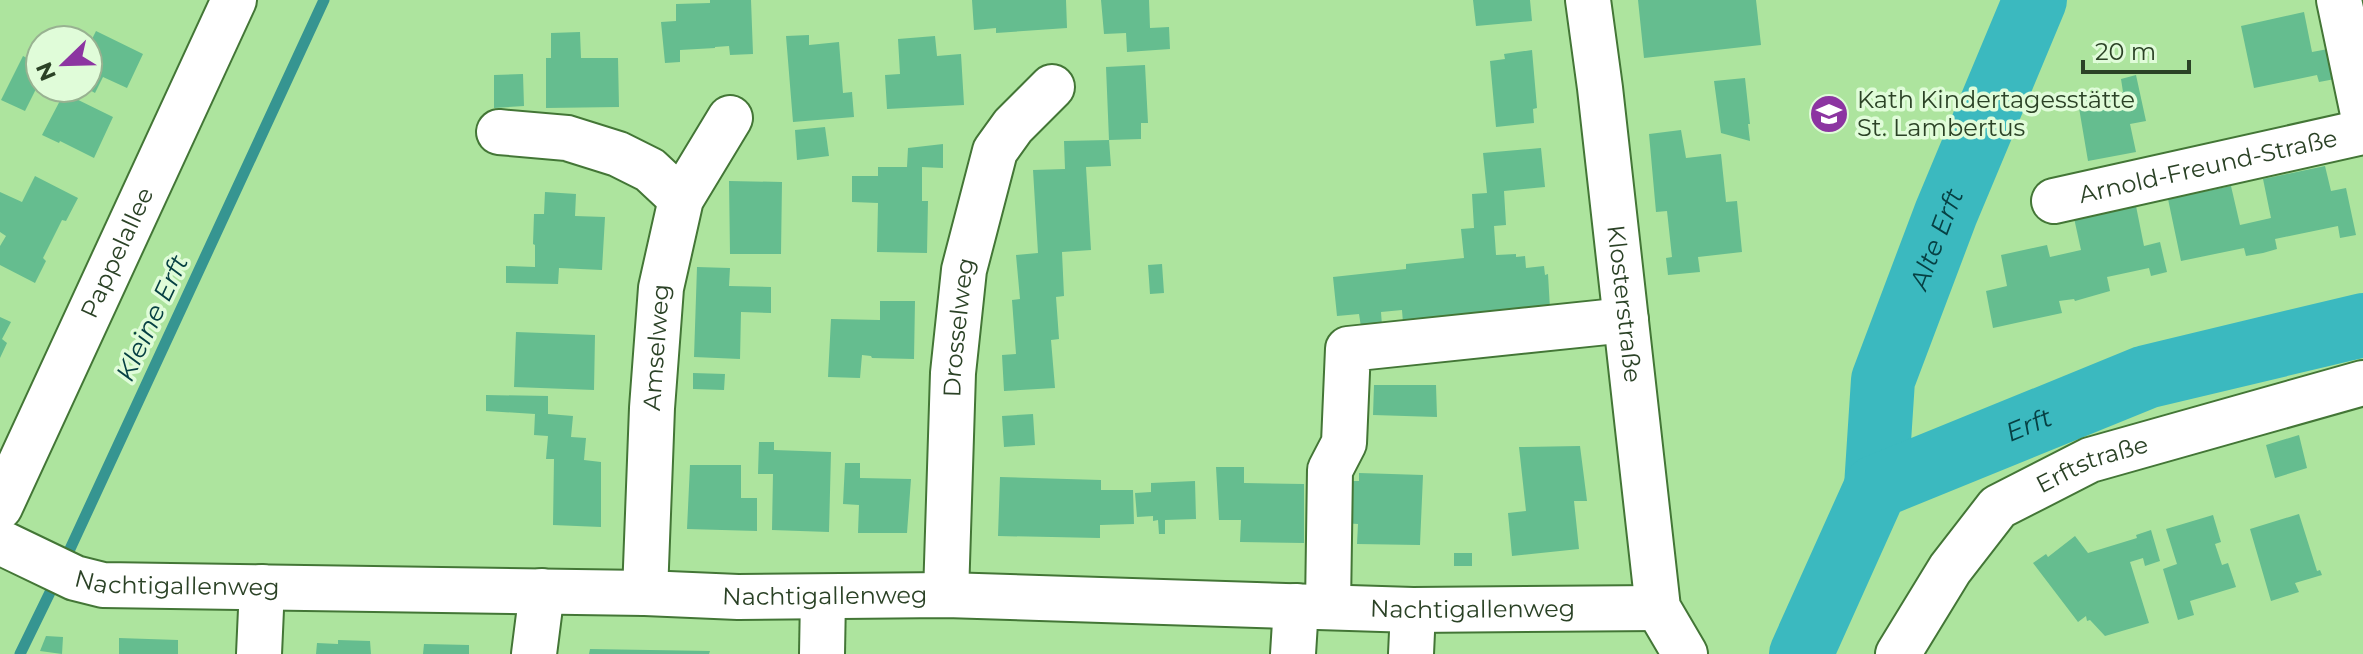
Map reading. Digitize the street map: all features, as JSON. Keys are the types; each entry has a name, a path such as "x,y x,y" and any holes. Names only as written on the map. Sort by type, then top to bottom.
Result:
{"street":[{"name":"Pappelallee","path":"0,507 234,0"},
{"name":"Klosterstraße","path":"1588,0 1639,328 1658,608"},
{"name":"Arnold-Freund-Straße","path":"2339,0 2363,114"},
{"name":"Drosselweg","path":"946,595 953,373 964,270 995,151 1013,126 1052,87"},
{"name":"Amselweg","path":"645,593 652,408 661,288 681,199 730,118"},
{"path":"499,132 567,138 618,154 650,170 681,199"},
{"name":"Arnold-Freund-Straße","path":"2054,201 2363,132"},
{"path":"1293,654 1312,606 1330,470 1344,443 1348,349 1639,328"},
{"name":"Erftstraße","path":"1898,654 1950,569 1998,507 2090,460 2363,383"},
{"name":"Nachtigallenweg","path":"0,542 58,570 103,585 738,597 946,595 1413,610 1658,608"},
{"path":"259,654 262,587"},
{"path":"534,654 542,591"},
{"path":"822,654 823,597"},
{"path":"1658,608 1685,654"},
{"path":"1411,654 1413,610"}],"building":[{"path":"710,0 751,0 753,54 730,55 729,46 680,50 680,62 665,63 661,22 676,21 676,4 710,3"},
{"path":"972,0 1066,0 1067,28 996,33 996,28 974,30"},
{"path":"1101,0 1149,0 1150,28 1169,27 1170,49 1127,52 1126,33 1104,34"},
{"path":"1473,0 1530,0 1532,21 1476,26"},
{"path":"1638,0 1756,0 1761,45 1644,58"},
{"path":"2304,12 2312,52 2328,49 2335,79 2319,82 2317,75 2254,88 2241,26"},
{"path":"580,32 581,58 618,58 619,107 546,108 546,58 551,58 551,33"},
{"path":"104,35 143,54 127,88 104,77"},
{"path":"809,35 809,45 839,42 843,93 852,92 854,117 793,122 786,36"},
{"path":"935,36 937,56 961,54 964,105 887,109 885,75 900,74 898,39"},
{"path":"1532,50 1537,108 1533,109 1534,123 1496,127 1490,61 1505,59 1504,54"},
{"path":"23,56 24,104 28,104 25,111 1,100"},
{"path":"1145,65 1148,123 1141,123 1141,139 1109,140 1106,67"},
{"path":"523,74 524,106 494,108 494,75"},
{"path":"2136,75 2146,121 2130,124 2136,152 2088,161 2078,102 2123,92 2121,79"},
{"path":"1745,78 1750,141 1721,133 1714,81"},
{"path":"58,104 86,104 113,117 94,158 42,135"},
{"path":"825,127 829,156 797,160 795,130"},
{"path":"1681,130 1686,158 1721,154 1726,202 1737,201 1742,252 1698,257 1700,272 1668,275 1666,258 1672,257 1667,211 1656,212 1649,134"},
{"path":"1109,140 1111,166 1086,167 1091,250 1062,252 1064,296 1056,297 1059,339 1051,340 1055,388 1004,391 1002,355 1016,354 1012,300 1020,299 1016,255 1038,253 1033,170 1065,169 1064,141"},
{"path":"943,144 943,168 922,167 922,201 928,201 927,253 877,252 878,203 852,202 852,176 878,176 878,167 907,167 908,148"},
{"path":"1541,148 1545,187 1504,191 1506,225 1494,226 1496,255 1525,256 1526,268 1544,266 1545,275 1548,274 1550,309 1403,323 1402,310 1381,312 1382,326 1361,327 1359,314 1337,316 1333,277 1406,269 1406,264 1464,258 1461,229 1474,228 1472,194 1487,193 1483,153"},
{"path":"2325,166 2331,191 2346,188 2356,235 2340,238 2338,226 2275,239 2277,249 2263,253 2246,256 2244,248 2181,261 2168,199 2231,186 2240,225 2271,218 2263,179"},
{"path":"35,176 78,198 66,221 62,220 43,258 46,261 35,283 0,265 0,246 6,236 0,232 0,192 22,202"},
{"path":"729,181 782,182 781,254 730,254"},
{"path":"545,192 576,194 575,216 605,217 602,270 559,268 558,284 506,283 506,266 535,267 534,214 544,214"},
{"path":"2136,206 2144,246 2160,242 2167,272 2151,276 2149,268 2107,277 2110,291 2075,301 2059,301 2062,313 1993,328 1986,291 2007,286 2001,255 2047,245 2050,257 2081,250 2074,218"},
{"path":"1162,264 1164,293 1150,294 1148,265"},
{"path":"697,267 730,268 729,286 771,287 771,313 741,312 740,359 694,357"},
{"path":"880,301 915,301 914,359 862,355 860,378 828,377 831,319 880,320"},
{"path":"0,317 11,322 2,339 7,343 0,358"},
{"path":"516,332 595,335 594,390 514,387"},
{"path":"693,373 725,374 724,390 693,389"},
{"path":"1374,385 1436,385 1437,417 1373,415"},
{"path":"486,395 548,396 548,414 573,416 571,437 586,438 584,460 601,462 601,527 553,525 554,459 546,459 548,436 534,435 535,414 486,411"},
{"path":"1033,414 1035,445 1004,447 1002,416"},
{"path":"2299,435 2307,468 2275,478 2266,445"},
{"path":"759,442 774,442 774,450 831,452 829,532 772,530 773,474 758,474"},
{"path":"1580,446 1587,501 1574,501 1579,549 1512,556 1508,513 1526,511 1519,447"},
{"path":"845,463 860,463 860,478 911,479 907,533 858,533 859,505 843,504"},
{"path":"690,465 741,465 741,498 757,498 757,531 687,529"},
{"path":"1216,467 1244,467 1244,483 1304,484 1304,543 1240,542 1241,520 1219,520"},
{"path":"1359,473 1423,475 1420,545 1357,544 1358,524 1342,523 1342,481 1359,481"},
{"path":"1000,477 1101,480 1101,490 1133,490 1134,524 1100,525 1100,538 998,536"},
{"path":"1195,481 1196,519 1165,520 1165,534 1159,534 1158,520 1153,521 1153,516 1137,517 1135,493 1151,492 1151,483"},
{"path":"2299,514 2317,571 2320,570 2322,575 2295,583 2299,592 2271,601 2250,529"},
{"path":"2213,515 2221,542 2215,544 2222,565 2228,563 2236,587 2190,601 2194,615 2178,620 2163,569 2177,564 2166,529"},
{"path":"2151,530 2160,561 2145,566 2143,558 2130,562 2149,623 2105,636 2090,620 2087,621 2086,616 2078,622 2033,563 2046,554 2048,557 2075,536 2088,553 2137,538 2136,535"},
{"path":"1454,553 1472,553 1472,566 1454,566"},
{"path":"46,636 63,637 62,654 40,651"},
{"path":"119,638 178,640 178,654 119,654"},
{"path":"338,640 370,641 371,654 316,654 317,643 338,644"},
{"path":"424,644 469,645 469,654 423,654"},
{"path":"590,649 710,651 709,654 589,654"}],"waterway":[{"name":"Kleine Erft","path":"64,562 324,0"},
{"name":"Alte Erft","path":"1876,487 1883,380 1946,213 2035,0"},
{"name":"Erft","path":"1801,654 1876,487 2146,377 2363,325"},
{"name":"Kleine Erft","path":"20,654 57,578"}],"place":[{"name":"Kath Kindertagesstätte St. Lambertus","path":"1829,114"}]}
